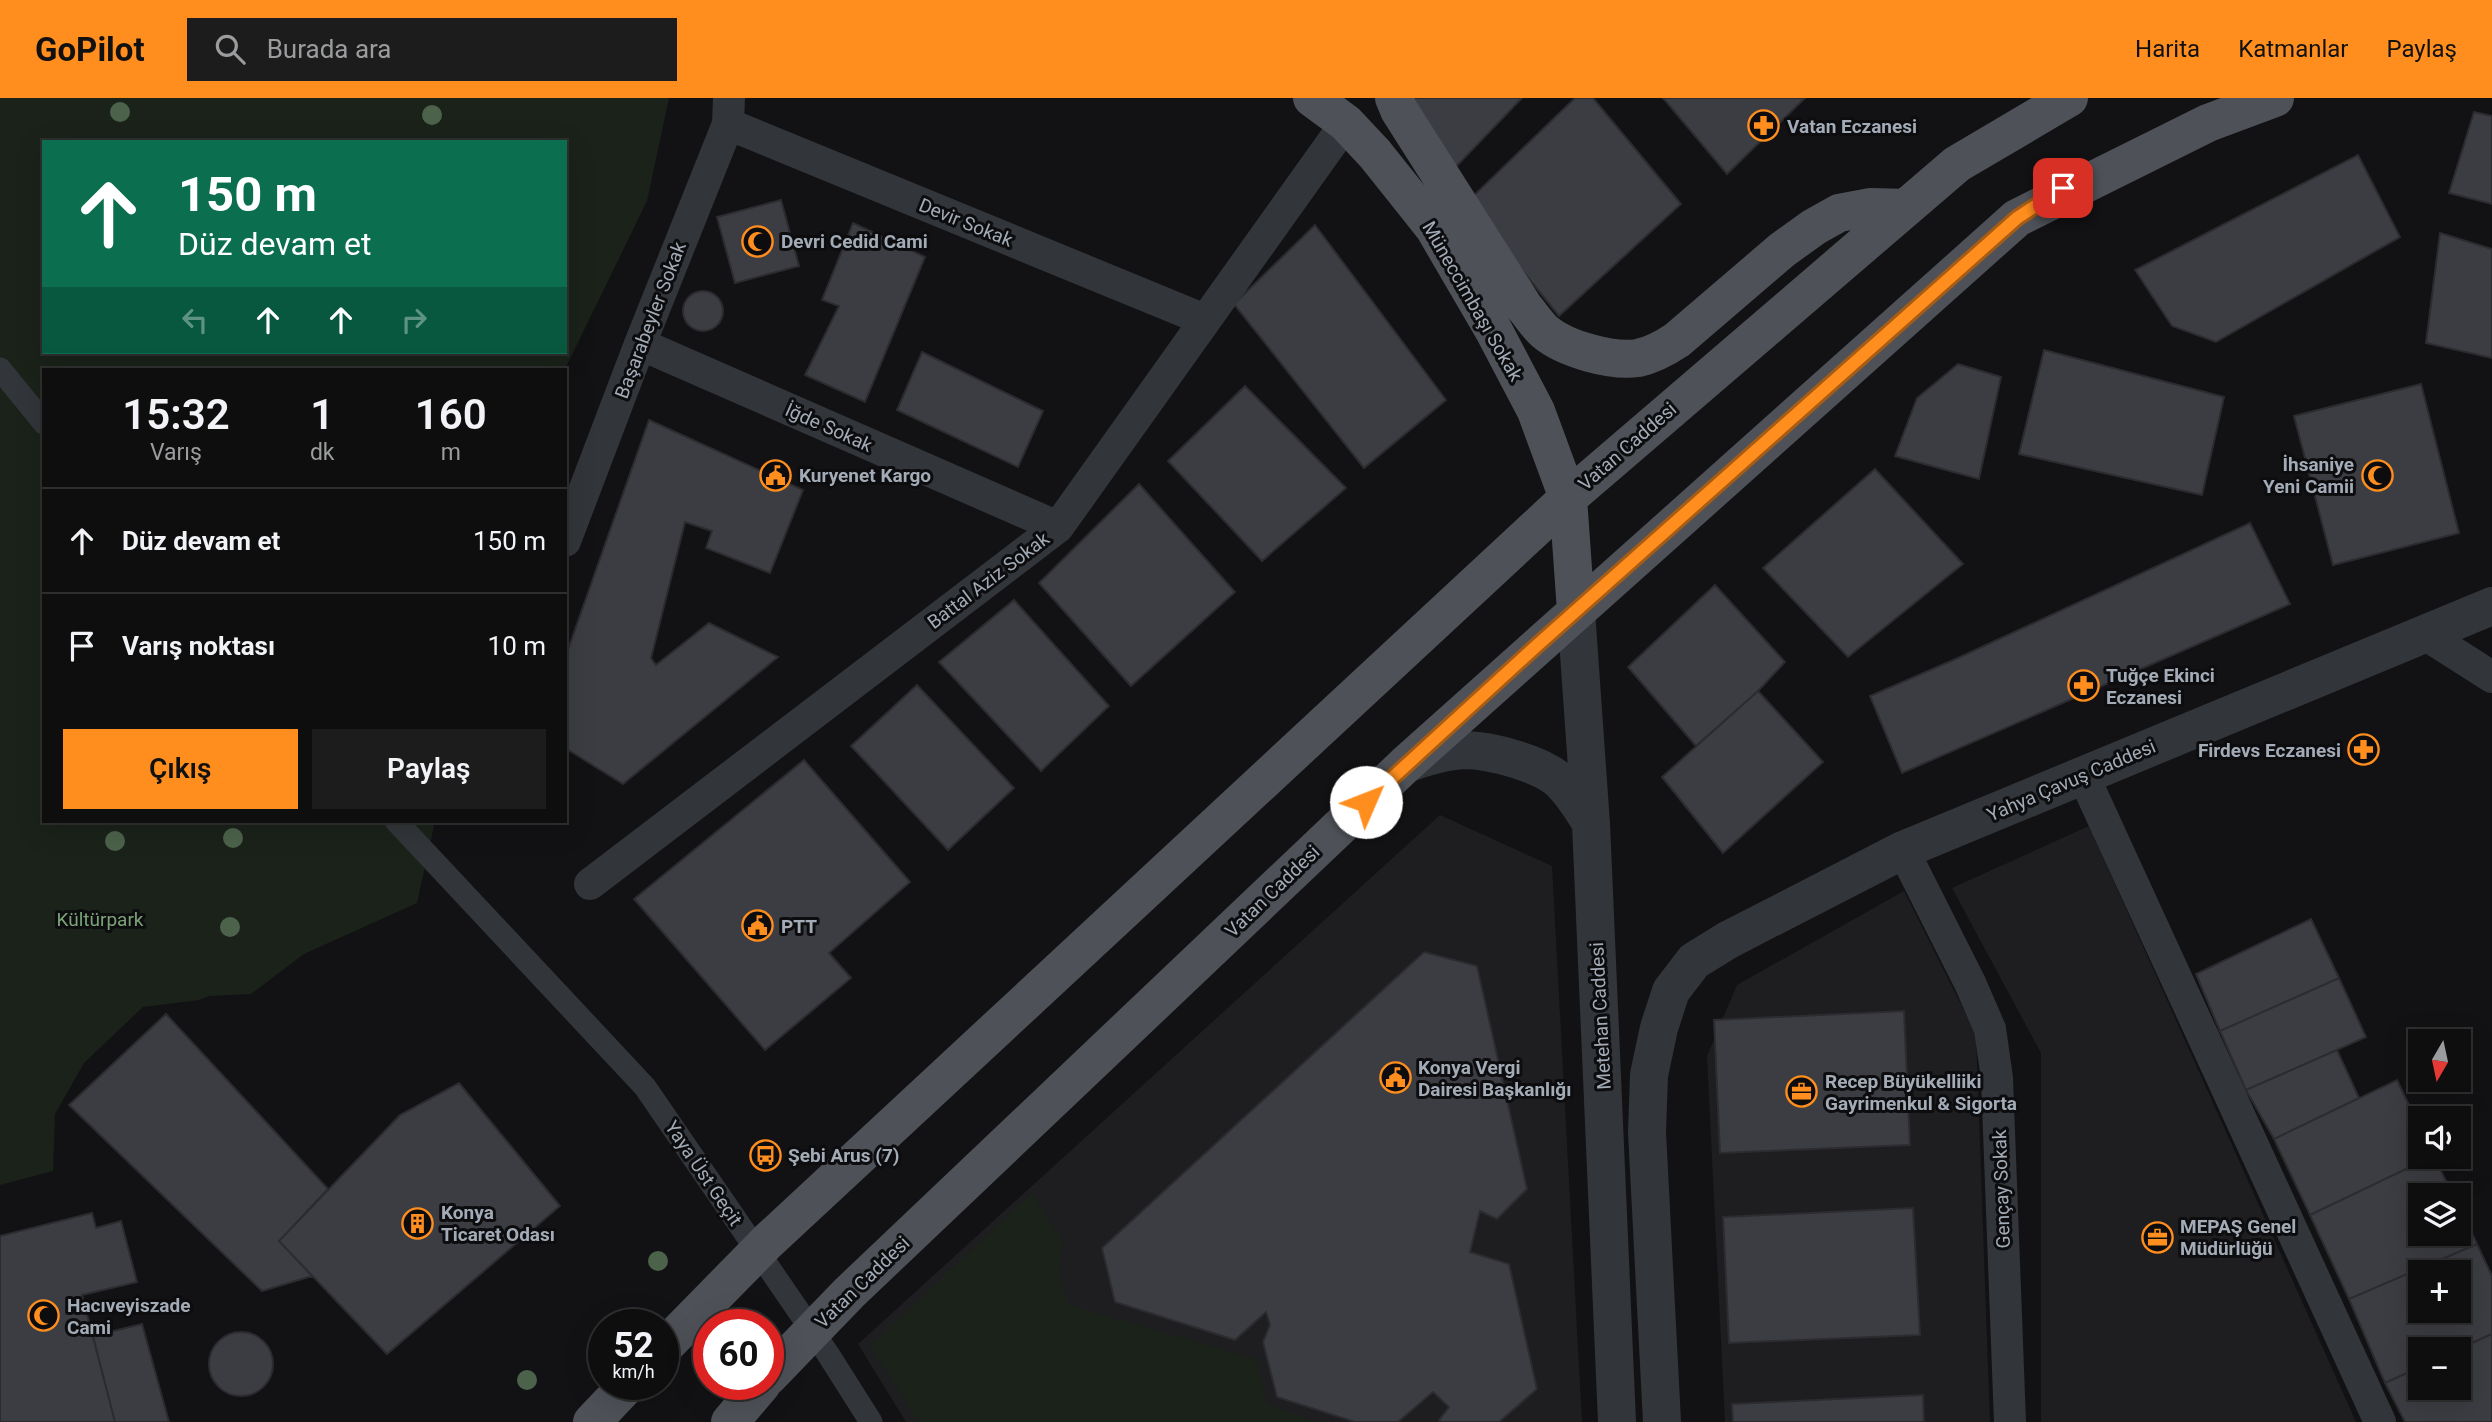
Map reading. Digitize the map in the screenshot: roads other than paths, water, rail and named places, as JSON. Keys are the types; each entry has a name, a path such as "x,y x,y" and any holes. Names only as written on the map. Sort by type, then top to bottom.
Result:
{"main road":[{"name":"Müneccimbaşı Sokak","path":"1312,98 1346,123 1375,154 1434,228 1494,331 1536,411 1568,498 1576,611"},
{"path":"1394,98 1524,307 1546,332 1568,345 1591,353 1637,358 1659,352 1677,340 1782,250 1814,227 1839,213 1871,207 1906,208"},
{"name":"Vatan Caddesi","path":"679,1332 768,1241 1568,498 1957,164 2069,98"},
{"path":"2017,218 2199,98"},
{"name":"Vatan Caddesi","path":"784,1360 849,1293 1406,764 2017,218 2208,123 2275,98"},
{"path":"592,1422 613,1400"},
{"path":"730,1422 749,1400"}],"street":[{"name":"Devir Sokak","path":"729,111 1205,320"},
{"name":"Başarabeyler Sokak","path":"567,536 729,111"},
{"name":"Battal Aziz Sokak","path":"590,884 1058,527 1346,123"},
{"name":"İğde Sokak","path":"640,344 1058,527"},
{"path":"0,369 42,420"},
{"name":"Yahya Çavuş Caddesi","path":"1662,1422 1647,1132 1649,1075 1659,1028 1671,991 1694,961 1728,940 1903,850 2492,606"},
{"name":"Metehan Caddesi","path":"1576,611 1591,824 1617,1422"},
{"path":"2423,633 2491,679"},
{"path":"1406,764 1439,753 1467,750 1523,762 1560,780 1591,824"},
{"path":"2083,775 2380,1422"},
{"name":"Yaya Üst Geçit","path":"398,823 645,1087 871,1422"},
{"name":"Gençay Sokak","path":"1903,850 1970,983 1990,1029 1997,1078 2010,1422"}],"place":[{"name":"Vatan Eczanesi","path":"1764,126"},
{"name":"Devri Cedid Cami","path":"758,241"},
{"name":"Kuryenet Kargo","path":"776,475"},
{"name":"İhsaniye Yeni Camii","path":"2377,475"},
{"name":"Tuğçe Ekinci Eczanesi","path":"2083,686"},
{"name":"Firdevs Eczanesi","path":"2364,750"},
{"name":"PTT","path":"758,926"},
{"name":"Konya Vergi Dairesi Başkanlığı","path":"1395,1078"},
{"name":"Recep Büyükelliiki Gayrimenkul & Sigorta","path":"1802,1092"},
{"name":"Şebi Arus (7)","path":"765,1155"},
{"name":"Konya Ticaret Odası","path":"418,1223"},
{"name":"MEPAŞ Genel Müdürlüğü","path":"2157,1237"},
{"name":"Hacıveyiszade Cami","path":"44,1316"}],"park label":[{"name":"Kültürpark","path":"100,919"}]}
